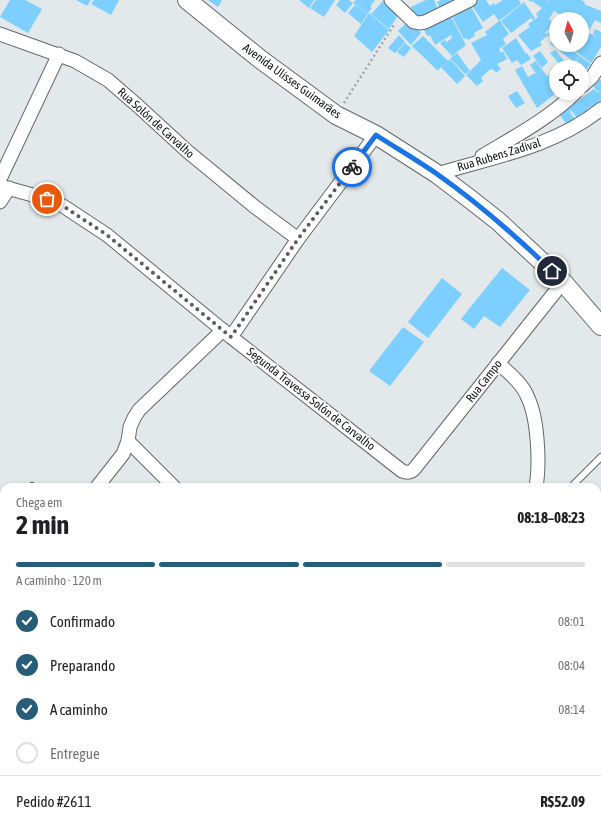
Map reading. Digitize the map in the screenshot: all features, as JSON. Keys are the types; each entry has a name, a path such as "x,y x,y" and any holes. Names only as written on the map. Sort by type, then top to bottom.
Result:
{"main road":[{"name":"Avenida Ulisses Guimarães","path":"187,0 260,58 336,115 376,135 437,174 498,221 563,282 601,326"}],"street":[{"path":"391,0 414,22 419,23 425,22 470,0"},
{"name":"Rua Solón de Carvalho","path":"0,34 59,54 75,61 108,80 187,151 255,207 298,239"},
{"path":"0,202 3,184 59,54"},
{"path":"589,80 601,63"},
{"path":"469,164 528,128 567,100"},
{"name":"Rua Rubens Zadival","path":"437,174 537,145 576,127 601,109"},
{"path":"100,483 123,454 128,441 130,427 139,410 227,334 376,135"},
{"name":"Segunda Travessa Solón de Carvalho","path":"3,184 63,206 85,219 107,235 227,334 402,471"},
{"name":"Rua Campo","path":"402,471 410,472 415,468 563,282"},
{"path":"498,363 520,384 528,398 536,434 536,483"},
{"path":"128,441 170,483"}],"lane":[{"path":"575,483 601,458"}],"path":[{"path":"336,115 403,10"}],"building":[{"path":"10,0 25,0 42,9 28,33 0,17"},
{"path":"76,0 91,0 87,6"},
{"path":"94,0 119,0 111,15 91,4"},
{"path":"208,0 222,0 218,7"},
{"path":"299,0 314,0 309,8"},
{"path":"316,0 335,0 324,17 310,8"},
{"path":"340,0 349,0 353,3 345,13 336,5"},
{"path":"356,0 375,0 368,13 353,3"},
{"path":"384,0 399,14 389,29 371,14"},
{"path":"426,0 434,0 439,12 417,23 411,7"},
{"path":"441,0 456,0 440,10 437,2"},
{"path":"474,0 486,0 490,6 503,0 519,0 521,4 500,20 499,19 509,34 503,39 506,44 499,49 501,53 503,51 507,59 497,64 501,69 496,73 493,69 489,70 481,78 483,81 477,86 466,75 481,60 471,43 487,35 485,32 499,21 494,14 483,22 470,3"},
{"path":"528,0 548,0 546,3 549,0 581,0 585,2 584,4 601,11 601,23 595,20 589,30 589,12 549,12 549,29 545,32 547,36 540,42 542,45 531,51 518,35 530,27 528,24 538,17 536,14 542,8 532,1 531,2"},
{"path":"524,2 535,18 533,20 531,18 511,33 501,21"},
{"path":"469,3 483,28 474,33 475,36 468,40 467,38 464,39 450,13"},
{"path":"355,5 368,13 361,24 348,13"},
{"path":"369,13 389,30 372,52 354,36"},
{"path":"449,13 466,45 452,56 440,43 445,40 447,42 452,38 451,35 435,45 430,35 427,36 423,28 439,19 442,24 440,19"},
{"path":"409,20 421,33 411,45 398,31"},
{"path":"595,29 601,32 601,47 591,63 576,52 589,52 589,33 598,38 593,34"},
{"path":"399,35 405,42 395,53 388,48"},
{"path":"423,36 448,61 450,59 465,76 457,84 441,67 438,71 412,46"},
{"path":"516,38 531,59 521,65 517,60 512,63 502,48"},
{"path":"405,43 411,48 404,57 397,52"},
{"path":"540,51 548,62 542,68 533,56"},
{"path":"557,52 563,60 556,60 550,53"},
{"path":"561,52 574,52 580,56 576,60 571,60"},
{"path":"457,53 470,71 465,74 450,58"},
{"path":"580,56 586,60 577,60"},
{"path":"536,61 547,76 549,75 549,99 537,108 515,70 522,66 528,77 535,73 540,79 530,65"},
{"path":"600,79 601,89 598,92 593,86"},
{"path":"594,89 598,93 601,89 601,101 587,109 588,110 577,118 571,110 570,112 575,120 567,125 560,115 580,100 589,100 589,93"},
{"path":"517,91 525,103 516,108 508,96"},
{"path":"502,268 530,290 500,327 484,316 474,329 461,319"},
{"path":"442,278 462,294 428,338 408,322"},
{"path":"403,327 424,342 390,386 369,371"}],"way so far":[{"path":"47,199 63,206 85,219 107,235 231,337 298,239 352,167"}],"route":[{"path":"352,167 376,135 437,174 470,199 498,221 552,271"}]}
